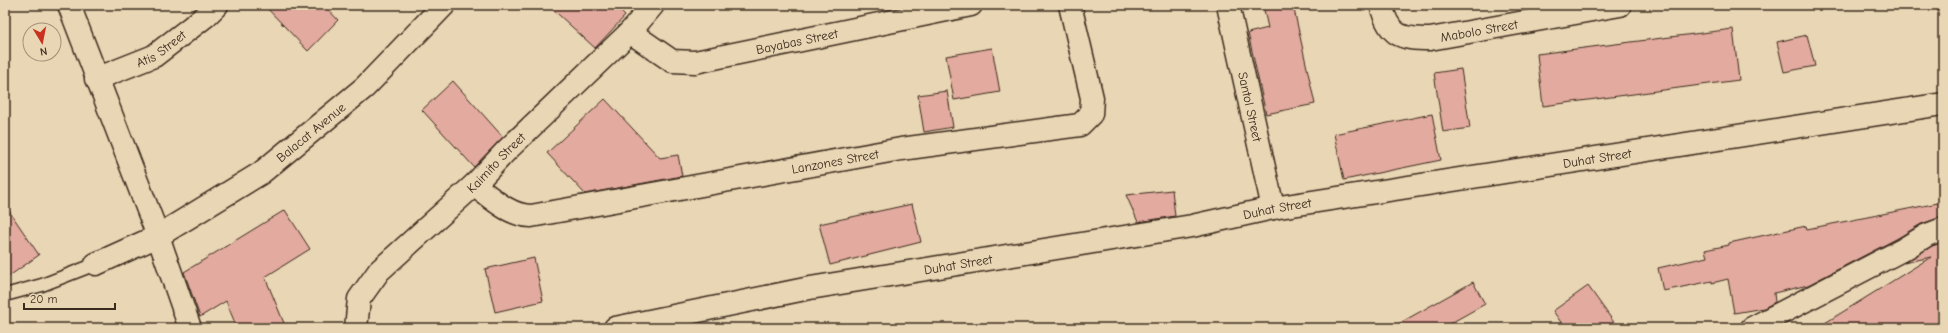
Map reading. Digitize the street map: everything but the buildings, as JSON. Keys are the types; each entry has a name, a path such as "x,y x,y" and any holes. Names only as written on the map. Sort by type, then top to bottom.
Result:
{"street":[{"path":"69,5 96,79 158,236 190,328"},
{"name":"Atis Street","path":"96,79 154,56 207,15 217,5"},
{"name":"Balacat Avenue","path":"96,264 158,236 261,173 365,87 444,5"},
{"name":"Kaimito Street","path":"356,328 359,299 379,271 474,185 506,151 630,32 653,5"},
{"name":"Bayabas Street","path":"630,32 672,61 695,62 971,5"},
{"name":"Lanzones Street","path":"474,185 505,208 518,215 531,216 901,149 1080,125 1091,114 1092,98 1070,5"},
{"name":"Santol Street","path":"1228,5 1273,208"},
{"name":"Mabolo Street","path":"1381,5 1383,15 1394,33 1410,39 1430,39 1620,5"},
{"name":"Duhat Street","path":"614,328 810,288 1192,226 1273,208 1943,104"},
{"path":"1752,328 1904,249 1927,235 1943,229"}],"lane":[{"path":"5,295 42,284 96,264"}]}
